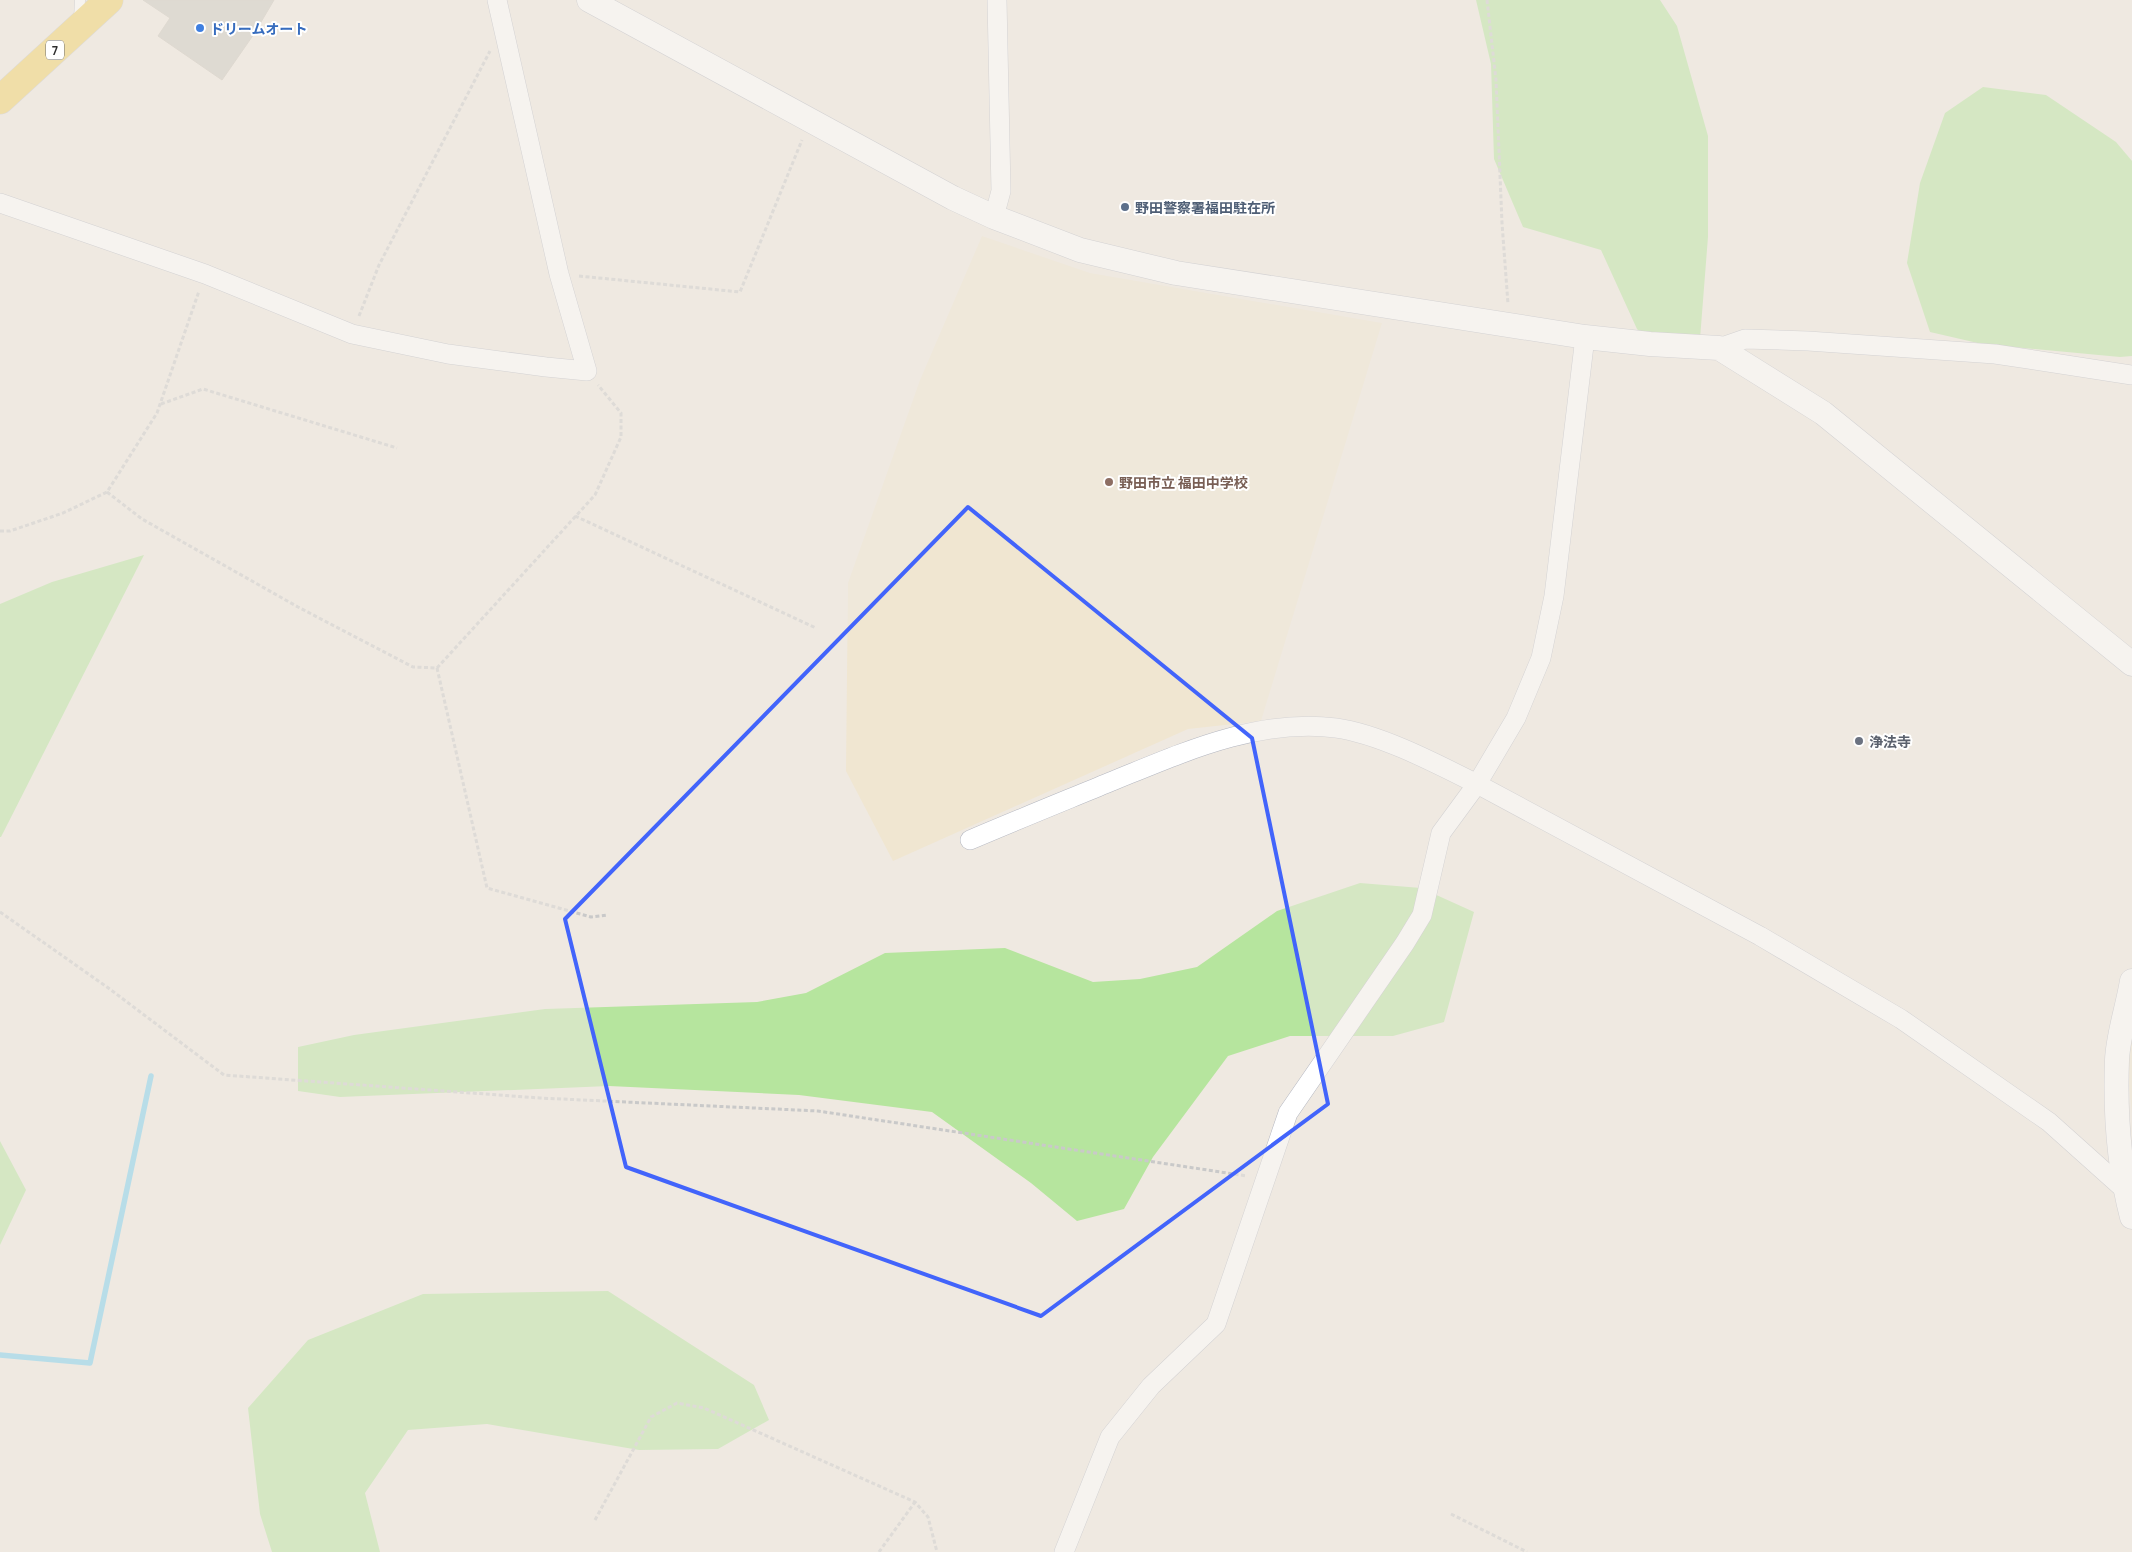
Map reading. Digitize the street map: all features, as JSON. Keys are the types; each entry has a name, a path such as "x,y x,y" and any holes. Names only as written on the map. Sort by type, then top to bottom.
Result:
{"main road":[{"name":"7","path":"0,100 109,0"}],"street":[{"path":"0,203 205,274 352,334 448,354 587,371 559,274 504,24 497,0"},
{"path":"589,0 953,198 994,217 1080,250 1176,273 1510,325 1650,344 1719,348 1745,339 1818,342 1995,354 2132,375"},
{"path":"994,217 1001,191 997,0"},
{"path":"1064,1552 1110,1437 1151,1386 1216,1324 1288,1113 1422,915 1441,833 1477,784 1516,718 1541,658 1554,596 1585,336"},
{"path":"1719,348 1823,413 2132,664"},
{"path":"970,840 1184,752 1241,734 1278,728 1311,726 1339,728 1366,735 1437,764 1477,784 1760,936 1901,1019 2049,1122 2125,1190"},
{"path":"2132,981 2117,1059 2118,1120 2125,1190 2132,1217"}],"lane":[{"path":"79,28 80,0"}],"path":[{"path":"1487,0 1496,80 1502,231 1510,325"},
{"path":"352,334 379,265 504,24"},
{"path":"559,274 740,292 810,120"},
{"path":"0,531 10,531 63,513 107,492 157,413 205,274"},
{"path":"437,668 595,495 621,437 621,414 587,371"},
{"path":"160,404 203,390 397,448"},
{"path":"107,492 142,518 298,607 413,667 437,668"},
{"path":"575,516 816,628"},
{"path":"437,668 487,888 591,918 607,915"},
{"path":"0,912 107,987 224,1076 540,1098 818,1111 1266,1178"},
{"path":"595,1520 652,1417 677,1403 704,1408 915,1502 928,1517 937,1552"},
{"path":"879,1552 915,1502"},
{"path":"1451,1514 1527,1552"}],"highlighted area":[{"path":"968,507 1252,738 1328,1104 1041,1316 626,1167 565,919"}],"shaded area":[{"name":"野田市立 福田中学校","path":"982,236 1090,273 1382,323 1261,721 1188,729 893,861 846,771 848,583 920,380"},
{"path":"2132,1036 2132,1114 2127,1067"}],"green space":[{"path":"1476,0 1660,0 1677,26 1708,136 1708,237 1700,339 1656,350 1637,329 1601,250 1523,227 1494,159 1491,64"},
{"path":"1983,87 2046,95 2116,142 2132,161 2132,356 2120,357 1982,344 1930,332 1907,263 1920,183 1945,113"},
{"path":"144,555 0,837 0,604 52,582"},
{"path":"1360,883 1421,888 1474,912 1444,1022 1393,1036 1290,1036 1228,1056 1153,1157 1124,1209 1077,1221 1031,1183 932,1112 799,1095 609,1086 340,1097 298,1091 298,1047 354,1035 545,1009 757,1002 806,993 885,953 1005,948 1093,982 1140,979 1197,967 1277,911"},
{"path":"0,1141 26,1190 0,1245"},
{"path":"608,1291 754,1385 769,1420 718,1449 639,1450 487,1424 408,1430 365,1493 380,1552 272,1552 260,1514 248,1408 308,1340 423,1294"}],"building":[{"path":"143,0 274,0 254,34 222,80 158,36 170,18"}],"waterway":[{"path":"0,1355 90,1363 151,1076"}],"place":[{"name":"ドリームオート","path":"200,28"},
{"name":"野田警察署福田駐在所","path":"1125,207"},
{"name":"野田市立 福田中学校","path":"1109,482"},
{"name":"浄法寺","path":"1859,741"}]}
